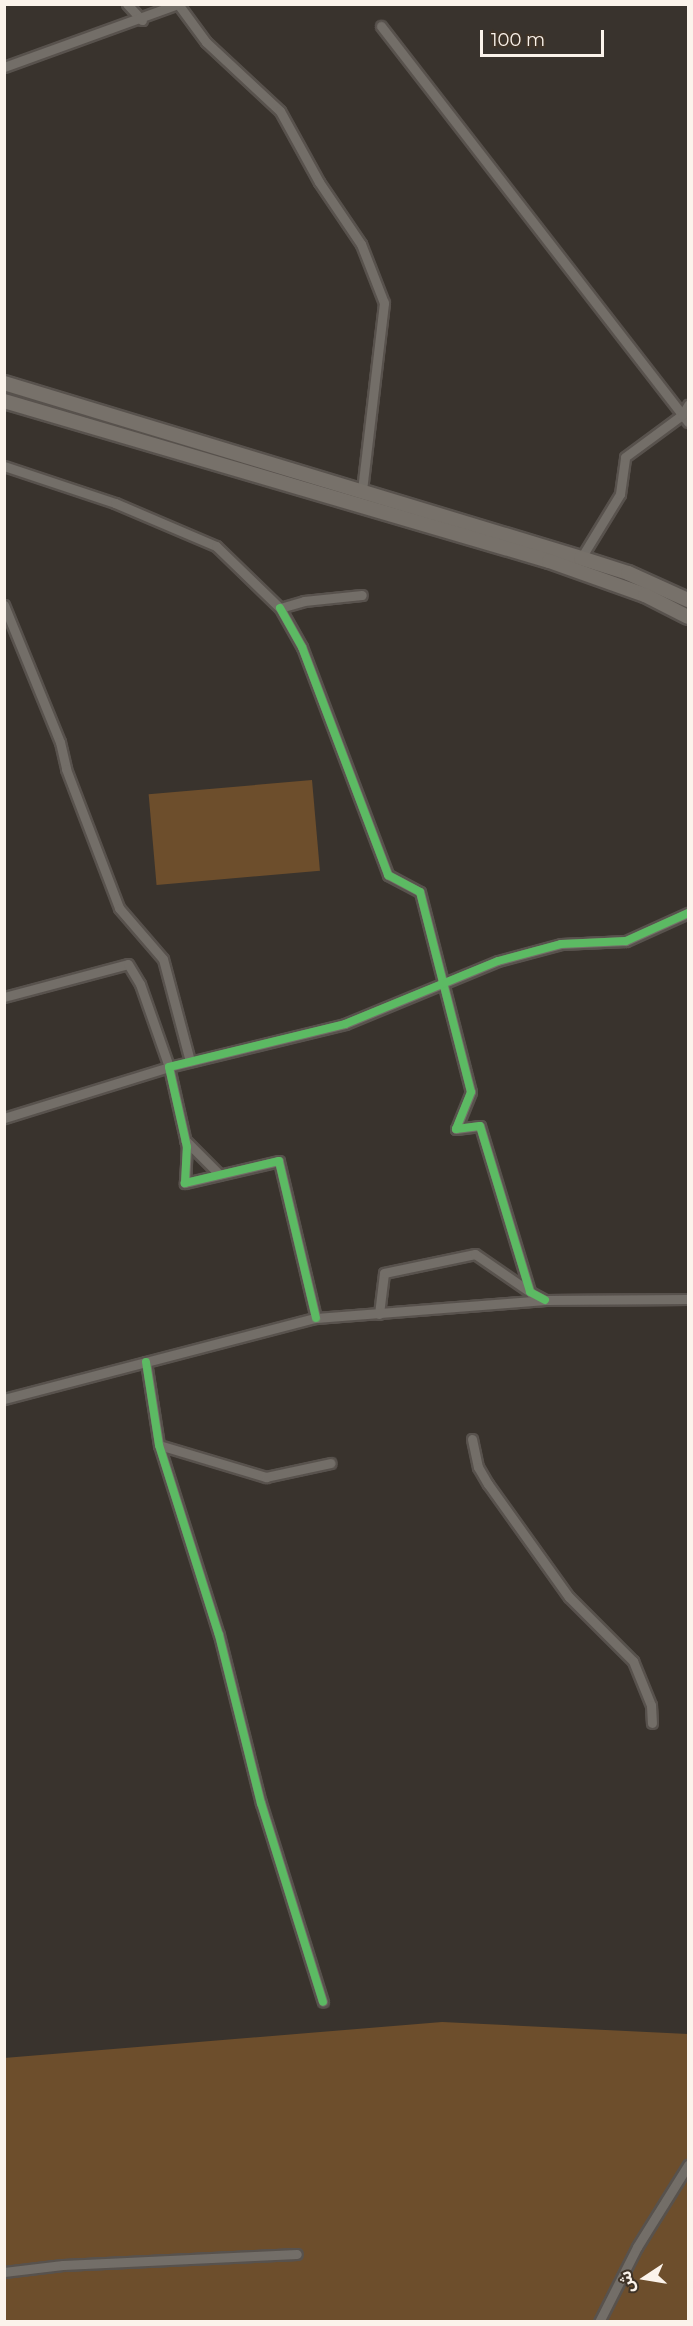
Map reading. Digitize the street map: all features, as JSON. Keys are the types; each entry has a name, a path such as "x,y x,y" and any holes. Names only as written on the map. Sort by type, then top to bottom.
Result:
{"main road":[{"path":"4,383 368,491 581,558 628,573 688,600"},
{"path":"4,401 549,561 645,596 688,617"},
{"path":"233,469 228,459 230,454 236,452"},
{"path":"274,482 281,473 278,465"},
{"path":"368,491 370,510"}],"street":[{"path":"127,4 142,20"},
{"path":"4,67 142,20 178,4 206,42 280,111 319,182 362,244 384,303 368,491"},
{"path":"381,26 685,418"},
{"path":"581,558 620,494 624,458 685,418 688,405"},
{"path":"4,466 106,500 216,546 280,608 302,647 388,875 420,892 471,1092 456,1129 480,1126 483,1132 530,1292"},
{"path":"280,608 304,601 362,595"},
{"path":"4,605 60,742 66,769 119,908 163,959 190,1061"},
{"path":"4,1118 190,1061 345,1024 444,981 498,961 561,944 626,941 688,913"},
{"path":"4,997 128,964 140,984 169,1067 185,1140 185,1183 279,1161 316,1318"},
{"path":"185,1140 220,1175"},
{"path":"379,1314 384,1273 475,1254 545,1300"},
{"path":"4,1400 316,1318 545,1300 688,1299"},
{"path":"146,1362 159,1445 219,1635 261,1803 323,2002"},
{"path":"472,1439 478,1467 569,1597 633,1661 651,1705 652,1723"},
{"path":"159,1445 266,1477 332,1463"},
{"path":"599,2322 637,2247 688,2165"},
{"path":"4,2272 63,2265 297,2254"}],"shaded area":[{"path":"312,780 320,871 157,885 149,794"},
{"path":"442,2022 688,2034 688,2321 5,2321 4,2058"}],"cycle path":[{"path":"280,608 302,647 388,875 420,892 471,1092 456,1129 480,1126 530,1292 545,1300"},
{"path":"316,1318 279,1161 185,1183 187,1147 169,1067 345,1024 498,961 561,944 626,941 688,913"},
{"path":"146,1362 159,1445 219,1635 261,1803 323,2002"}]}
